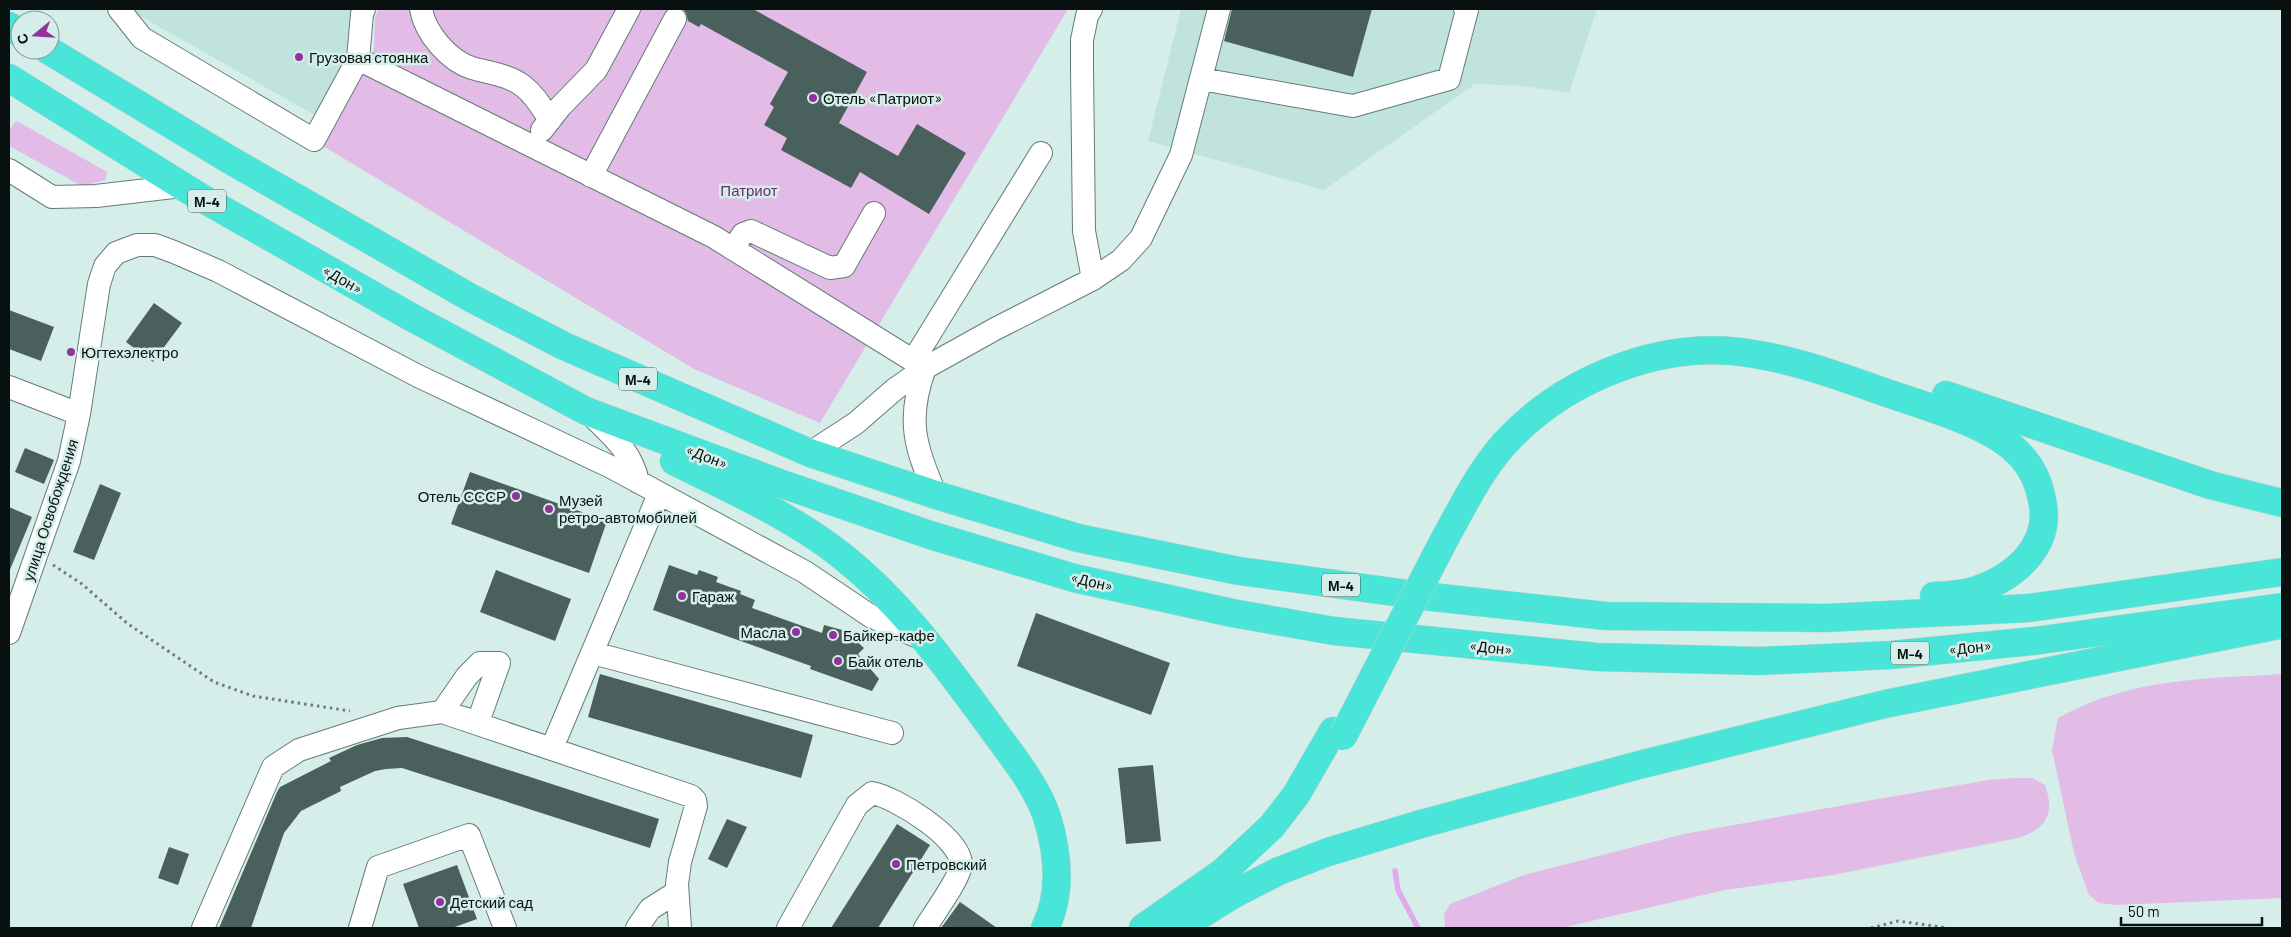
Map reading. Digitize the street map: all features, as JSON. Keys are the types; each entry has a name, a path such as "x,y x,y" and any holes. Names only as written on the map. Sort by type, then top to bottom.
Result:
{"highway":[{"name":"М-4","path":"60,57 225,157 471,298 601,363 810,453 936,496 1078,538 1249,572 1423,596 1606,616 1824,618 2030,608 2282,572"},
{"name":"«Дон»","path":"9,78 182,186 411,317 586,410 782,484 930,535 1074,578 1232,613 1334,631 1597,657 1760,661 1891,655 2034,641 2282,606"},
{"path":"1160,928 1229,880 1282,834 1306,801 1338,734 1438,540 1478,455 1517,412 1546,390 1590,365 1613,355 1644,346 1694,337 1730,336 1797,348 2210,485 2282,503"},
{"path":"1438,540 1476,482 1505,443 1530,421 1573,389 1596,377 1650,359 1689,352 1754,354 1853,381 1953,416 1996,436 2021,455 2038,481 2044,506 2044,526 2032,553 2018,569 1997,581 1970,592 1844,606 1824,618"},
{"path":"586,410 608,426 638,443 769,509 833,550 883,590 925,640 1019,766 1046,816 1055,852 1057,881 1054,903 1046,928"},
{"path":"1179,928 1234,894 1280,871 1328,852 1430,821 1639,765 1885,704 2282,624"},
{"path":"1143,928 1223,872 1272,826 1338,734"}],"street":[{"path":"119,9 142,38 314,140 358,59 364,9"},
{"path":"421,9 432,35 456,60 471,68 511,79 524,86 550,120"},
{"path":"532,146 550,120 596,70 629,9"},
{"path":"1091,9 1087,16 1082,40 1082,69 1084,231 1093,279"},
{"path":"919,364 995,329 1093,279 1121,260 1141,238 1182,155 1219,9"},
{"path":"1201,79 1352,106 1449,79 1467,10 1465,9"},
{"path":"590,176 675,19"},
{"path":"358,59 714,237 919,364"},
{"path":"810,453 856,423 896,389 919,364 1041,153"},
{"path":"9,170 52,197 96,196 182,186"},
{"path":"733,249 743,234 751,231 830,268 844,266 874,213"},
{"name":"улица Освобождения","path":"9,634 69,461 79,414 99,284 105,266 116,253 137,245 155,245 218,271 418,376 611,466 659,494 805,572 872,617 925,640"},
{"path":"919,364 913,422 921,458 936,496"},
{"path":"9,387 79,414"},
{"path":"586,410 625,448 632,460 638,482"},
{"path":"552,748 659,494"},
{"path":"592,653 892,733"},
{"path":"203,928 273,767 299,750 398,718 442,712 691,796 695,800 694,812 680,862 677,892 680,928"},
{"path":"788,928 857,805 872,794 882,795 905,807 953,845 959,854 959,872 925,928"},
{"path":"360,928 378,867 469,834 505,928"},
{"path":"637,928 650,909 677,892"}],"path":[{"path":"36,554 82,584 128,624 214,682 253,696 354,712"},
{"path":"1871,928 1898,920 1948,928"}],"shaded area":[{"path":"128,9 361,9 345,60 316,116"},
{"path":"1181,9 1597,9 1569,93 1522,86 1475,84 1324,190 1148,141"}],"green space":[{"name":"Патриот","path":"379,9 1068,9 820,423 694,369 323,146 374,50 375,17"},
{"path":"17,121 107,172 105,180 88,185 80,185 9,146 11,129"},
{"path":"2282,674 2282,898 2117,905 2099,903 2089,895 2074,853 2052,750 2058,718 2112,695 2140,688 2224,677"},
{"path":"2032,778 2045,785 2049,804 2046,819 2042,825 2036,830 2018,838 1833,875 1725,890 1561,928 1445,928 1444,915 1450,904 1524,875 1684,834 1989,780"}],"building":[{"name":"Отель «Патриот»","path":"683,9 753,9 867,72 839,123 898,156 917,124 966,153 929,214 860,172 851,188 781,150 787,138 764,125 774,107 770,104 788,72 701,24 699,27 688,21"},
{"path":"1232,9 1372,9 1353,77 1224,41"},
{"path":"154,303 182,323 153,362 126,342"},
{"path":"9,310 54,327 41,361 9,349"},
{"path":"25,448 54,460 44,484 15,472"},
{"path":"470,472 607,521 589,573 451,524"},
{"path":"100,484 121,493 94,560 73,552"},
{"path":"9,507 32,517 9,572"},
{"path":"669,565 697,575 699,570 718,577 716,582 741,591 740,594 755,600 752,608 822,633 824,625 846,631 864,648 858,654 879,679 872,691 810,669 811,666 653,610"},
{"path":"496,570 571,599 555,641 480,612"},
{"path":"1036,613 1170,663 1151,715 1017,666"},
{"path":"600,674 813,735 801,778 588,717"},
{"path":"407,737 659,819 650,848 402,768 375,771 340,787 341,791 301,811 284,833 251,928 219,928 280,787 331,761 329,758 357,745 382,738"},
{"path":"1153,765 1161,841 1126,844 1118,768"},
{"path":"727,819 747,827 727,868 708,859"},
{"path":"897,824 930,845 878,928 831,928"},
{"path":"169,847 189,854 178,885 158,878"},
{"name":"Детский сад","path":"457,865 477,919 452,928 419,928 403,884"},
{"path":"960,902 997,928 941,928"}],"waterway":[{"path":"1395,871 1398,890 1418,928"}],"place":[{"name":"Грузовая стоянка","path":"299,57"},
{"name":"Отель «Патриот»","path":"813,98"},
{"name":"Югтехэлектро","path":"71,352"},
{"name":"Отель СССР","path":"516,496"},
{"name":"Музей ретро-автомобилей","path":"549,509"},
{"name":"Гараж","path":"682,596"},
{"name":"Масла","path":"796,632"},
{"name":"Байкер-кафе","path":"833,635"},
{"name":"Байк отель","path":"838,661"},
{"name":"Петровский","path":"896,864"},
{"name":"Детский сад","path":"440,902"}]}
